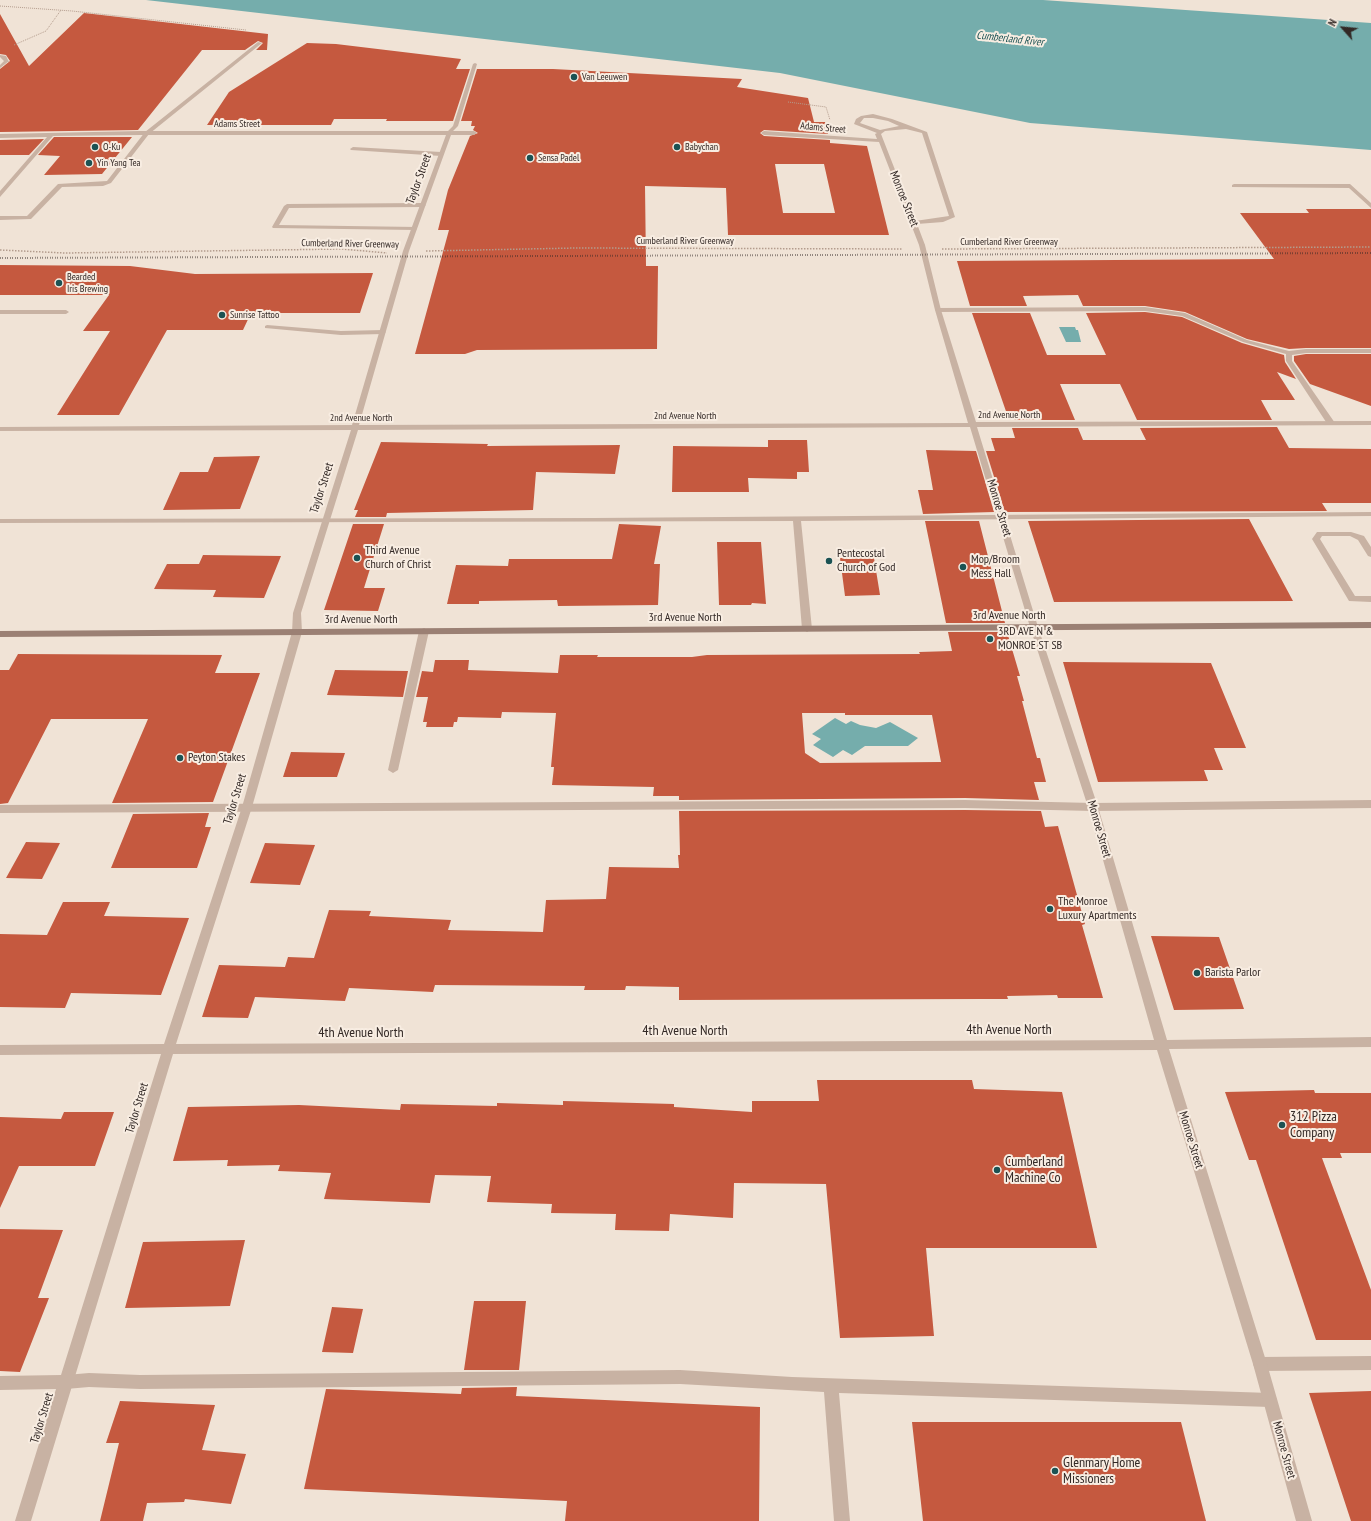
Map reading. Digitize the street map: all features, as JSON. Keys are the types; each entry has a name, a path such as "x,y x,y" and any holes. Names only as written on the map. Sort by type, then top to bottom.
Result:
{"street":[{"path":"0,218 29,218 60,185 104,184 109,182 146,133 260,43"},
{"path":"0,56 4,57 7,61 0,67"},
{"name":"Taylor Street","path":"23,1521 169,1048 247,807 297,632 297,613 355,428 406,252 449,133 456,126 475,64"},
{"path":"906,127 883,130 880,132 857,124 858,120 863,117 873,116 890,120 906,127 924,132 952,217 943,220 914,223"},
{"name":"Monroe Street","path":"880,132 878,134 914,223 922,247 938,310 1034,627 1093,806 1162,1045 1260,1364 1304,1521"},
{"name":"Adams Street","path":"0,136 146,133 474,133"},
{"name":"Adams Street","path":"764,133 881,141"},
{"path":"0,195 51,135"},
{"path":"353,149 441,154"},
{"path":"1234,186 1350,186 1371,206"},
{"path":"415,228 275,227 287,206 423,204"},
{"path":"938,310 1157,309 1183,314 1245,341 1289,353 1306,351 1371,351"},
{"path":"0,312 66,312"},
{"path":"267,327 341,333 383,332"},
{"path":"1289,353 1289,361 1331,424"},
{"name":"2nd Avenue North","path":"0,429 1371,423"},
{"path":"0,521 1371,514"},
{"path":"797,518 807,629"},
{"path":"1371,554 1360,538 1351,534 1320,534 1316,539 1352,599 1371,599"},
{"name":"3rd Avenue North","path":"0,634 1371,625"},
{"path":"393,770 424,631"},
{"path":"0,809 965,804 1093,806 1371,804"},
{"name":"4th Avenue North","path":"0,1050 169,1048 1162,1045 1371,1042"},
{"path":"1260,1364 1371,1363"},
{"path":"0,1383 66,1382 89,1380 140,1382 680,1377 831,1386 1270,1400"},
{"path":"831,1386 842,1521"}],"path":[{"path":"0,6 61,10 264,32 267,36 260,43"},
{"path":"12,46 46,31 61,10"},
{"path":"788,102 826,107 832,126"},
{"name":"Cumberland River Greenway","path":"0,250 65,253 342,249 385,253 576,248 1371,248"}],"water":[{"name":"Cumberland River","path":"146,0 1043,0 1371,23 1371,150 1030,123 780,73"},
{"path":"1059,327 1075,327 1076,330 1078,330 1081,342 1066,342"},
{"path":"835,718 846,724 851,721 860,725 876,728 890,722 918,738 908,746 865,746 852,755 843,750 833,757 813,745 821,739 812,734"}],"building":[{"path":"84,13 268,34 267,50 256,50 263,43 258,41 245,50 202,50 138,130 0,132 0,69 10,61 6,55 0,54 0,14 29,66"},
{"path":"307,43 336,44 461,59 456,69 470,69 453,121 334,119 331,125 207,125 229,92"},
{"path":"477,69 553,69 742,79 737,87 808,98 814,122 825,122 828,134 764,130 760,133 764,136 830,140 830,143 867,146 889,235 728,235 726,188 645,186 646,266 658,266 657,349 477,350 465,354 415,354 449,230 438,230 448,190 470,136 478,133 473,130 475,126 471,126 472,121 461,121","holes":["775,164 824,164 835,213 783,213"]},
{"path":"54,137 132,137 102,174 44,175 60,156 38,155"},
{"path":"44,139 29,155 0,155 0,140"},
{"path":"1306,209 1371,209 1371,348 1289,349 1247,339 1185,312 1145,306 1083,306 1078,295 1023,296 1027,306 970,306 957,261 1274,259 1240,213 1309,213"},
{"path":"0,265 130,266 195,274 373,273 360,313 251,313 243,330 167,330 119,415 57,415 110,331 83,331 109,295 0,295"},
{"path":"1145,312 1182,317 1242,343 1284,355 1285,362 1296,379 1277,372 1295,400 1261,400 1272,420 1137,420 1120,384 1060,384 1075,420 1009,420 972,313 1030,313 1047,355 1106,355 1086,313"},
{"path":"1306,354 1371,354 1371,406 1310,384 1294,361 1294,356"},
{"path":"1277,427 1289,448 1371,449 1371,503 1322,503 1327,511 1005,512 986,451 995,451 991,438 1015,438 1012,428 1078,428 1083,440 1146,440 1140,428"},
{"path":"768,440 807,440 809,472 797,472 797,479 748,478 749,492 672,492 673,446 768,447"},
{"path":"381,442 488,444 487,446 620,445 615,474 536,472 533,510 387,513 386,517 355,517 358,510 354,510"},
{"path":"926,450 976,451 994,512 923,514 918,490 933,490"},
{"path":"260,456 240,509 163,510 180,472 208,472 214,457"},
{"path":"1249,519 1293,601 1054,602 1028,521"},
{"name":"Mop/Broom Mess Hall","path":"925,521 979,521 1005,623 946,623"},
{"name":"Third Avenue Church of Christ","path":"353,524 384,524 364,588 385,588 378,611 324,610"},
{"path":"619,524 661,526 654,564 660,564 658,605 558,606 557,600 479,601 479,604 447,604 456,565 508,566 509,559 612,559"},
{"path":"717,542 761,542 766,604 752,603 751,605 719,605"},
{"path":"203,555 281,556 264,598 213,597 216,590 154,589 167,564 199,564"},
{"path":"840,558 874,558 880,595 845,596"},
{"path":"948,632 1007,632 1020,676 1017,676 1024,701 1022,701 1037,758 1040,758 1046,782 1034,782 1039,800 965,798 679,800 679,796 653,796 654,787 552,785 554,767 551,767 556,713 502,712 501,718 458,717 457,722 454,722 453,727 426,727 427,722 423,722 428,697 416,697 422,671 433,672 435,660 469,660 468,670 558,673 560,655 598,655 597,657 692,657 707,655 920,654 919,652 952,651","holes":["802,713 845,713 845,715 932,715 941,762 820,763 805,753"]},
{"name":"Peyton Stakes","path":"18,654 222,655 215,673 260,673 213,802 112,803 148,719 51,719 8,803 0,804 0,670 9,670"},
{"path":"1063,662 1211,663 1246,748 1214,748 1223,770 1204,770 1208,781 1098,782"},
{"path":"335,670 408,671 403,697 327,695"},
{"path":"291,752 345,753 337,777 283,777"},
{"path":"679,811 1041,811 1045,827 1058,826 1085,924 1082,925 1103,998 1058,998 1057,995 1007,996 1008,999 679,1000 679,987 626,986 625,990 584,990 585,986 435,985 433,992 349,988 345,1001 255,997 248,1018 202,1017 219,965 285,967 288,957 314,958 329,910 371,911 369,916 451,920 448,930 543,932 546,900 606,899 609,867 679,868"},
{"path":"209,813 205,827 211,827 197,868 111,868 133,814"},
{"path":"26,842 60,843 42,879 6,878"},
{"path":"265,843 315,845 300,885 250,883"},
{"path":"63,902 110,902 104,916 189,918 161,995 71,993 65,1008 0,1007 0,934 47,935"},
{"name":"Barista Parlor","path":"1151,936 1219,937 1244,1009 1174,1010"},
{"path":"817,1080 972,1080 974,1089 1062,1092 1097,1248 926,1248 934,1336 840,1338 826,1184 734,1183 733,1218 670,1214 669,1231 615,1230 616,1214 551,1213 552,1204 487,1202 491,1176 435,1175 430,1203 324,1199 331,1173 278,1171 280,1165 227,1166 228,1160 173,1161 188,1107 299,1105 400,1110 401,1104 497,1106 497,1103 563,1105 563,1101 674,1104 674,1107 752,1112 752,1101 819,1101"},
{"path":"1314,1090 1315,1093 1371,1093 1371,1153 1340,1153 1342,1158 1322,1158 1371,1290 1371,1340 1316,1340 1256,1160 1249,1160 1225,1092"},
{"path":"64,1112 114,1112 95,1166 19,1166 0,1208 0,1117 61,1119"},
{"path":"0,1229 63,1230 38,1298 49,1298 20,1372 0,1371"},
{"path":"245,1240 230,1306 125,1308 143,1242"},
{"path":"474,1301 526,1301 519,1370 464,1370"},
{"path":"332,1307 363,1309 353,1353 322,1352"},
{"path":"517,1387 516,1396 760,1407 759,1521 565,1521 567,1501 304,1489 326,1389 461,1394 462,1388"},
{"path":"1371,1391 1371,1521 1351,1521 1309,1393"},
{"path":"120,1401 215,1405 202,1450 246,1454 231,1504 185,1499 184,1502 147,1503 143,1521 100,1521 119,1443 106,1443"},
{"name":"Glenmary Home Missioners","path":"912,1422 1181,1422 1206,1521 923,1521"}],"railway":[{"path":"0,258 1371,253"}],"place":[{"name":"Van Leeuwen","path":"574,77"},
{"name":"O-Ku","path":"95,147"},
{"name":"Babychan","path":"677,147"},
{"name":"Sensa Padel","path":"530,158"},
{"name":"Yin Yang Tea","path":"89,163"},
{"name":"Bearded Iris Brewing","path":"59,283"},
{"name":"Sunrise Tattoo","path":"222,315"},
{"name":"Third Avenue Church of Christ","path":"357,558"},
{"name":"Pentecostal Church of God","path":"829,561"},
{"name":"Mop/Broom Mess Hall","path":"963,567"},
{"name":"3RD AVE N & MONROE ST SB","path":"990,639"},
{"name":"Peyton Stakes","path":"180,758"},
{"name":"The Monroe Luxury Apartments","path":"1050,909"},
{"name":"Barista Parlor","path":"1197,973"},
{"name":"312 Pizza Company","path":"1282,1125"},
{"name":"Cumberland Machine Co","path":"997,1170"},
{"name":"Glenmary Home Missioners","path":"1055,1471"}]}
